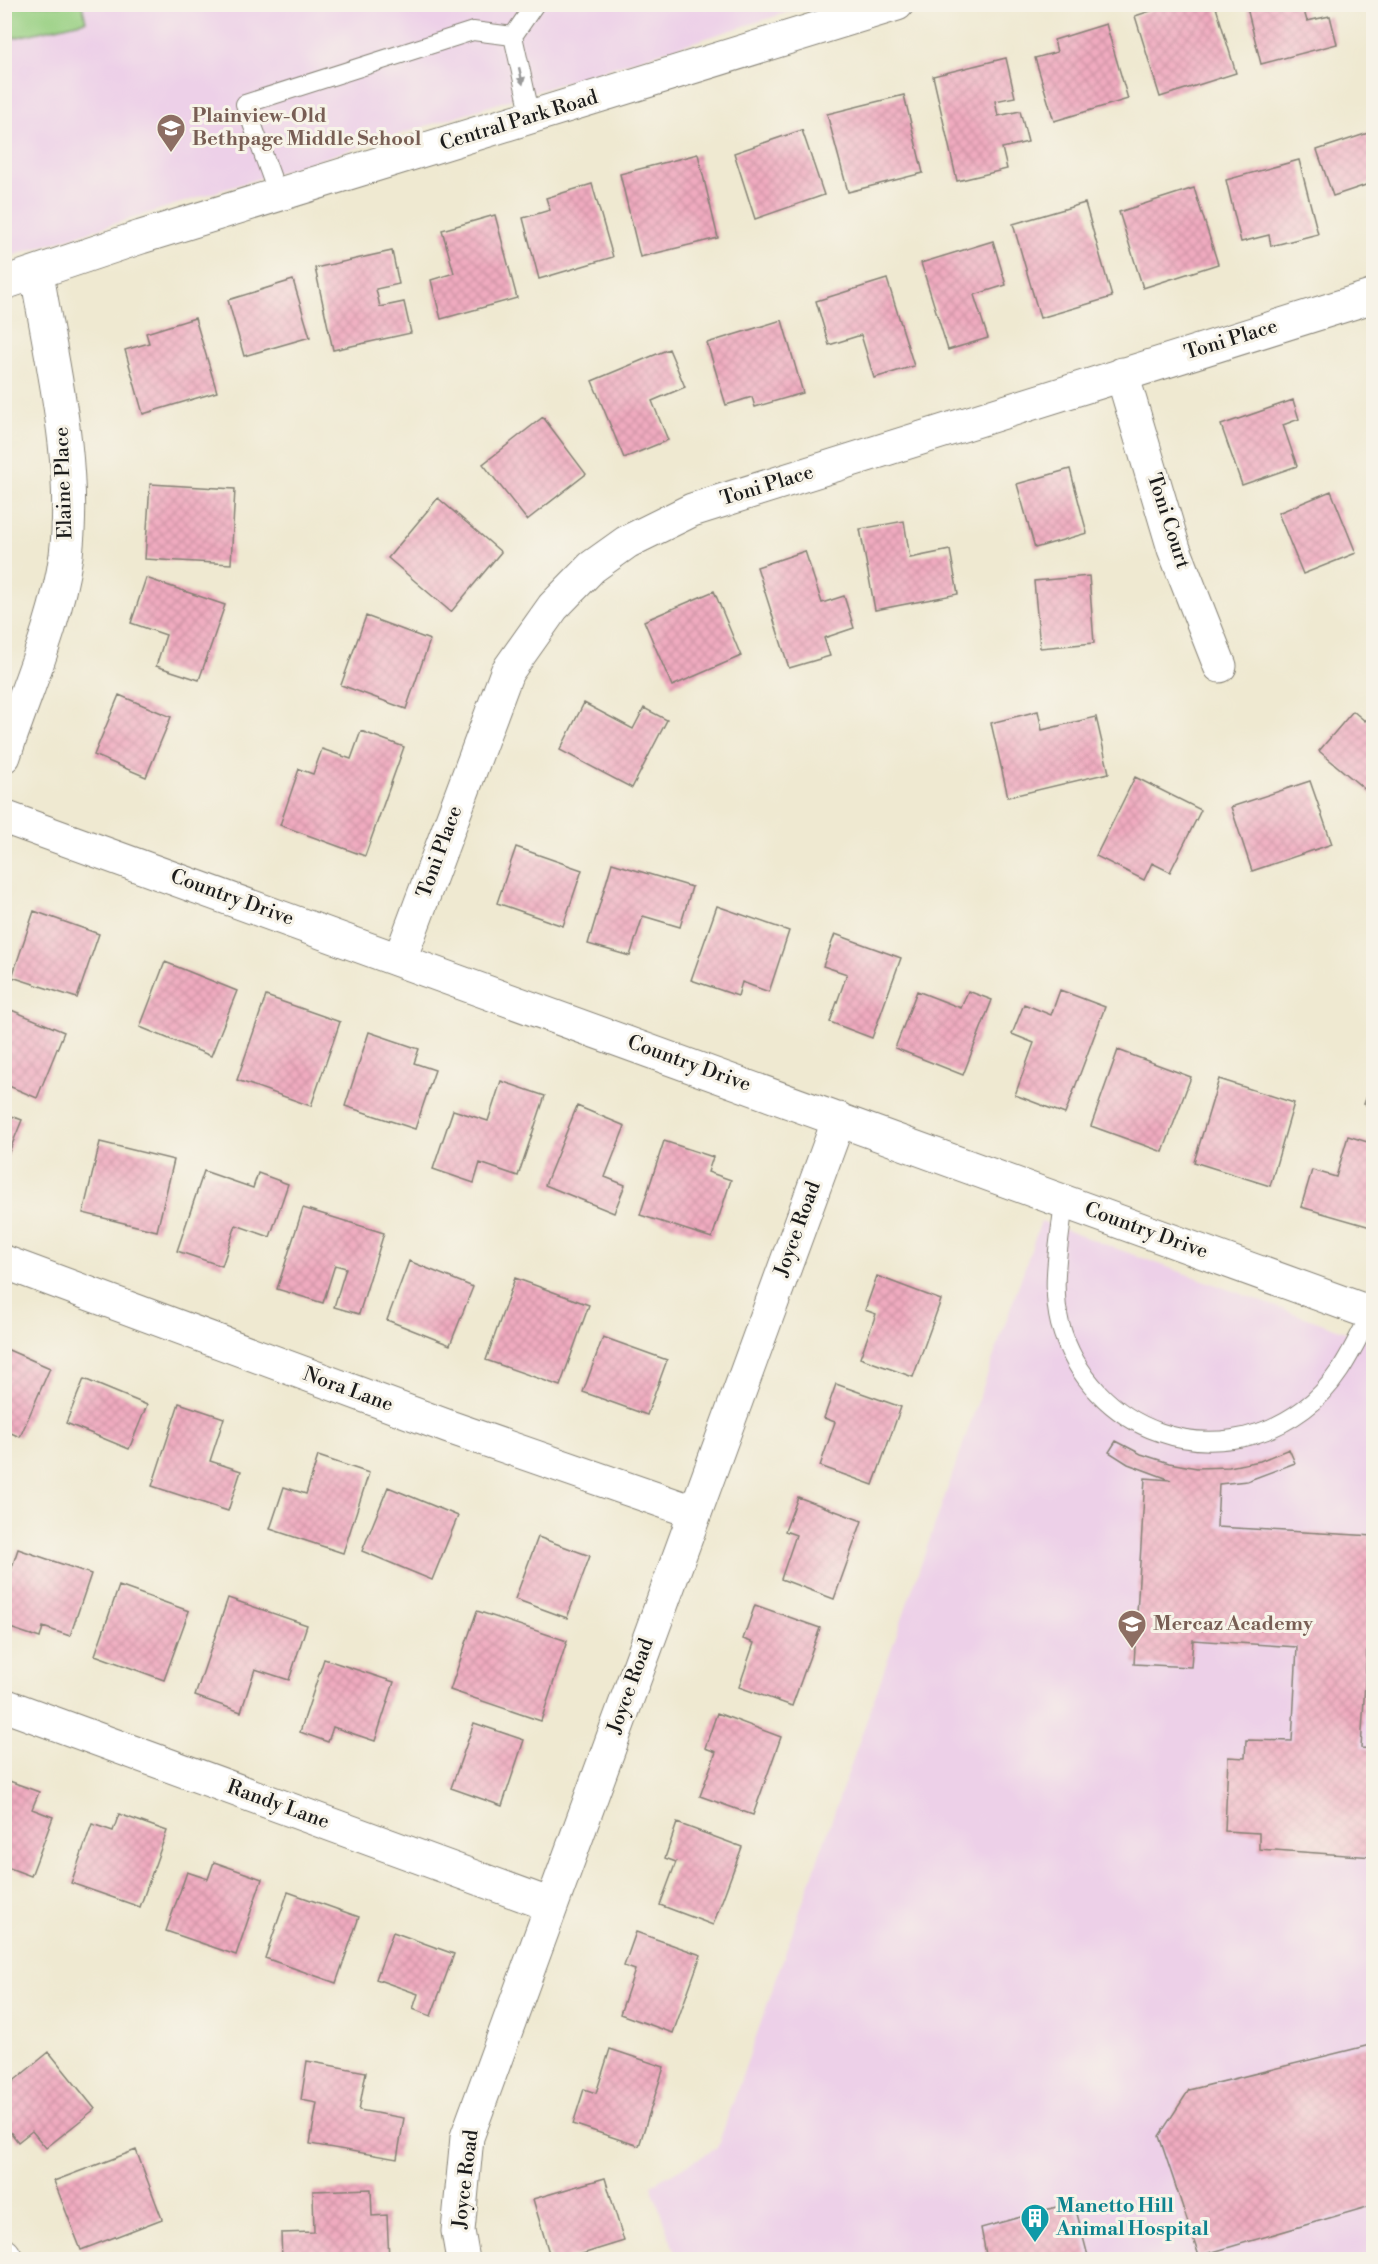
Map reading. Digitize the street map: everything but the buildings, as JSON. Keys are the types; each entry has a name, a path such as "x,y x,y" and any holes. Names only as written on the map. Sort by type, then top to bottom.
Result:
{"street":[{"name":"Central Park Road","path":"4,283 37,274 141,237 897,4"},
{"name":"Elaine Place","path":"4,756 50,630 65,556 69,516 63,430 37,274"},
{"name":"Toni Place","path":"400,959 507,672 553,607 592,567 627,542 692,510 1374,296"},
{"name":"Toni Court","path":"1122,374 1174,549 1220,666"},
{"name":"Country Drive","path":"4,817 1372,1313"},
{"name":"Joyce Road","path":"463,2259 458,2231 467,2137 839,1119"},
{"name":"Nora Lane","path":"4,1262 449,1427 694,1512"},
{"name":"Randy Lane","path":"4,1705 551,1905"},
{"path":"4,2255 6,2259"}],"lane":[{"path":"531,117 513,36 536,4"},
{"path":"278,195 245,104 473,31 513,36"},
{"path":"1064,1201 1056,1296 1068,1347 1080,1370 1103,1397 1138,1424 1162,1434 1188,1440 1238,1439 1262,1433 1285,1422 1324,1391 1340,1372 1372,1313"}],"shaded area":[{"name":"Plainview-Old Bethpage Middle School","path":"5,5 811,5 5,258"},
{"name":"Mercaz Academy","path":"1041,1221 1373,1342 1373,2259 677,2259 651,2185 717,2148"}],"green space":[{"path":"4,5 82,5 86,21 5,40"}],"place":[{"name":"Plainview-Old Bethpage Middle School","path":"171,154"},
{"name":"Mercaz Academy","path":"1132,1650"},
{"name":"Manetto Hill Animal Hospital","path":"1035,2244"}]}
